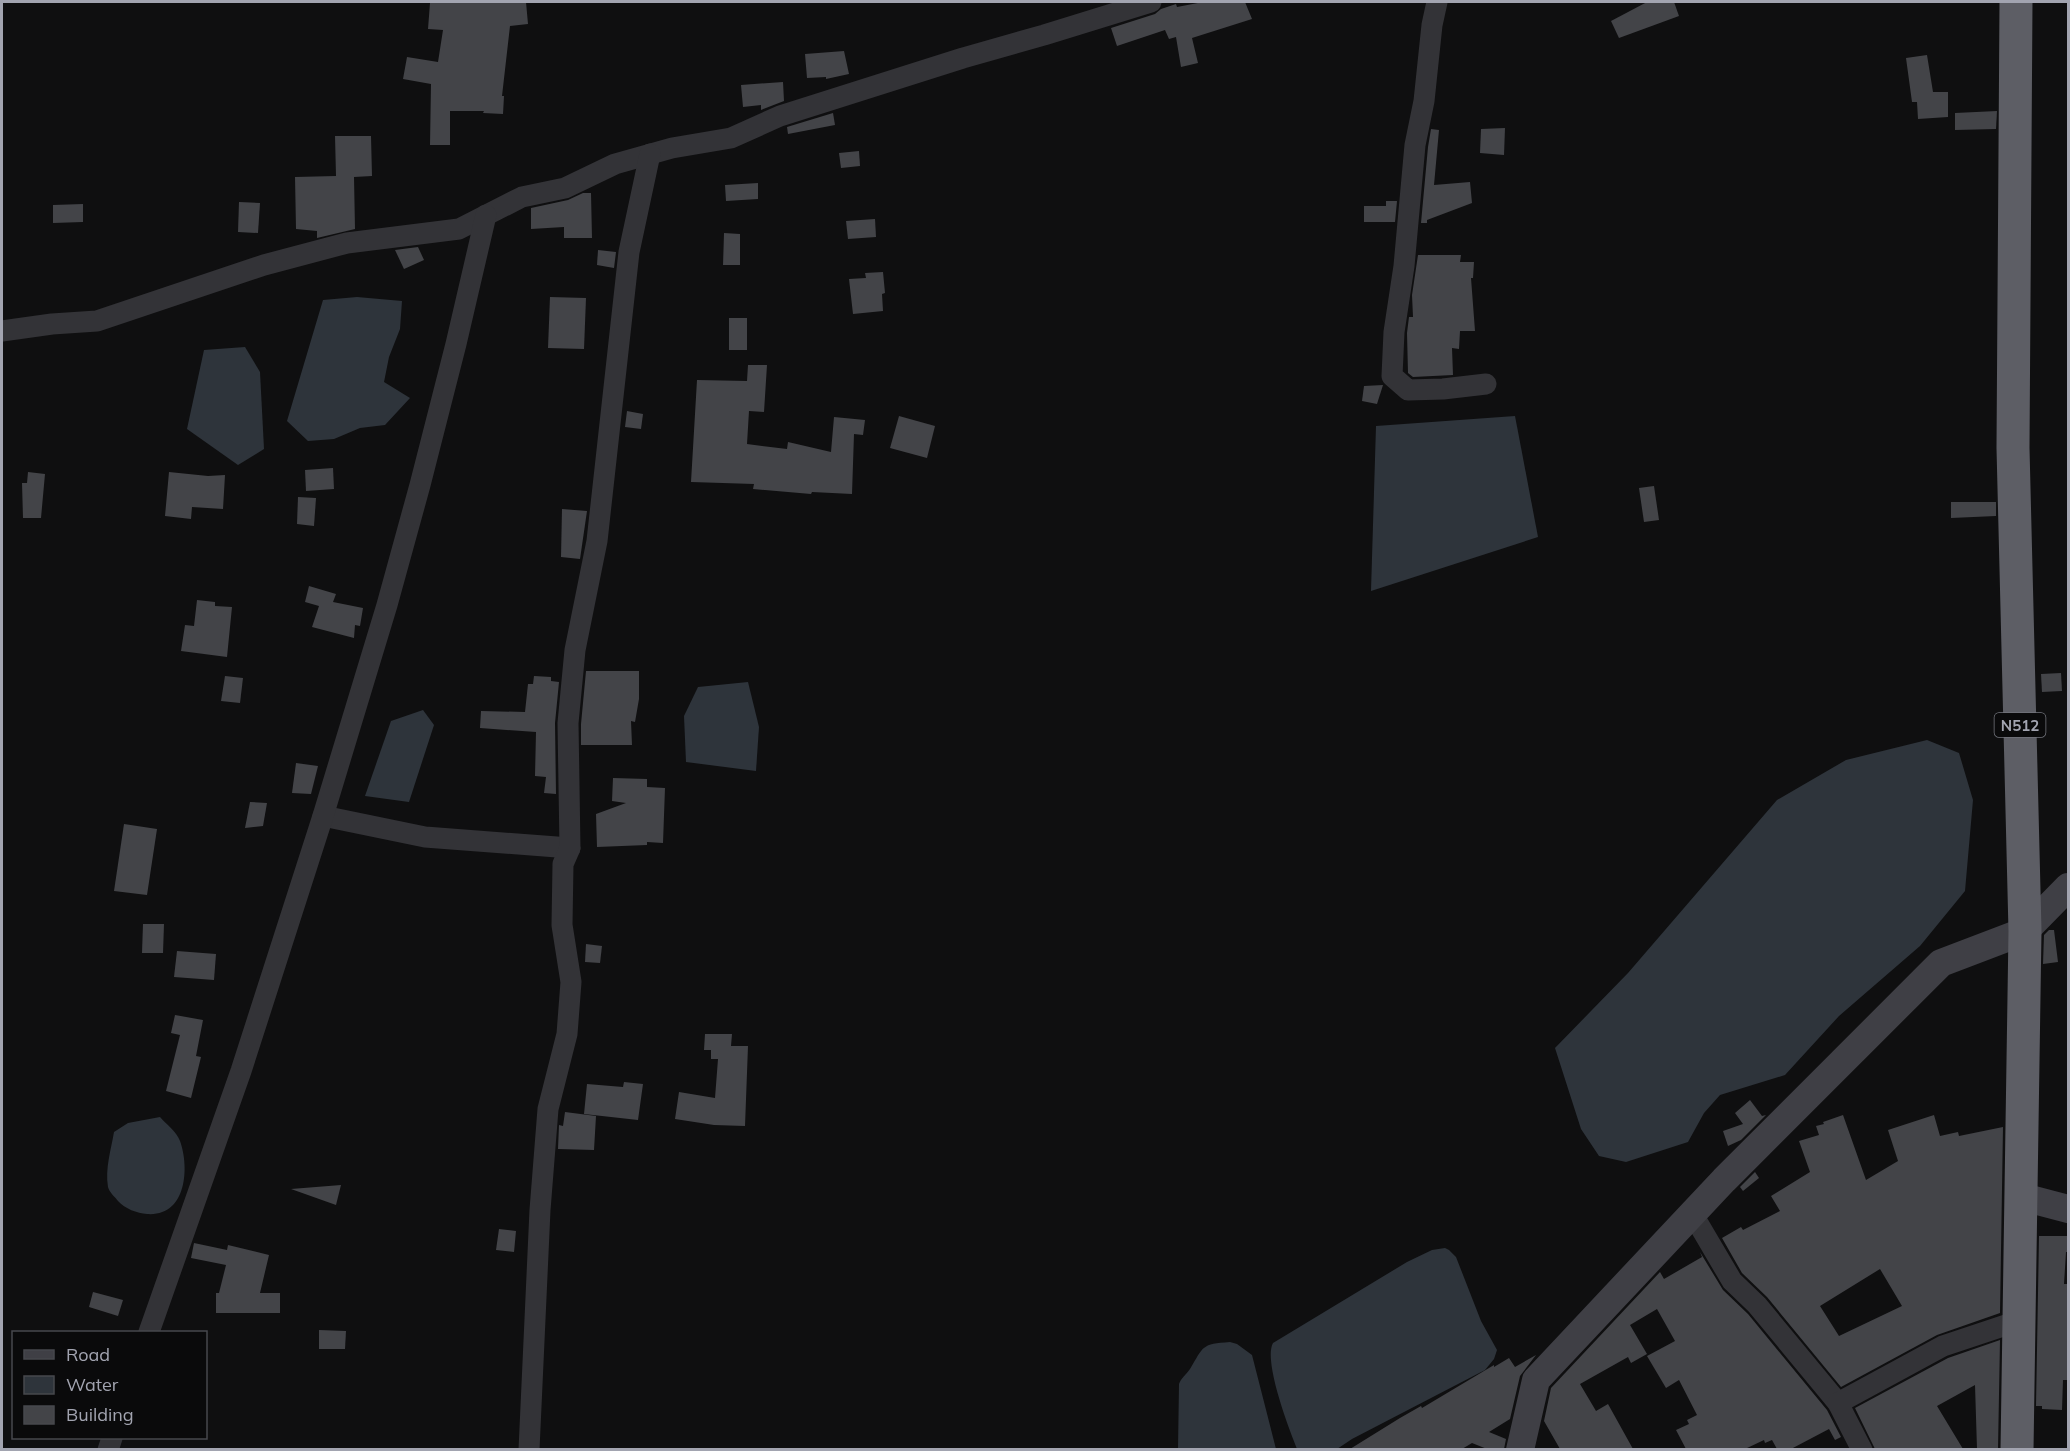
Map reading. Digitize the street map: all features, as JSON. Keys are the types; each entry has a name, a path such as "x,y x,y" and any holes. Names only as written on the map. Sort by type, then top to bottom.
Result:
{"highway":[{"name":"N512","path":"2016,2 2013,448 2025,931 2019,1196 2017,1449"}],"street":[{"path":"2,331 51,324 97,321 264,265 347,243 459,229 522,197 565,188 615,164 672,148 731,138 780,117 963,58 1151,2"},
{"path":"1437,2 1432,25 1424,101 1415,145 1405,255 1394,332 1392,376 1408,390 1486,384"},
{"path":"530,1449 540,1210 546,1131 567,1034 571,982 562,925 564,864 570,848 568,723 575,650 597,541 629,252 650,154"},
{"path":"149,1331 241,1071 323,816 387,604 456,344 486,215"},
{"path":"323,816 425,837 570,848"},
{"path":"1520,1449 1536,1380 1692,1213 1941,963 2025,931 2068,887"},
{"path":"2019,1196 2068,1209"},
{"path":"1692,1213 1732,1281 1757,1305 1838,1403 1862,1449"},
{"path":"1838,1403 1879,1379 1943,1347 2018,1321"}],"water":[{"path":"357,297 402,301 400,329 389,357 384,382 410,398 385,425 360,428 334,439 308,441 287,421 323,300"},
{"path":"245,347 260,372 264,449 238,465 187,429 204,350"},
{"path":"1515,416 1538,537 1371,591 1376,426"},
{"path":"748,682 759,727 756,771 686,762 684,716 698,687"},
{"path":"423,710 434,725 409,802 365,796 391,721"},
{"path":"1927,740 1959,753 1973,800 1965,891 1920,946 1839,1016 1785,1075 1720,1095 1704,1113 1688,1142 1626,1162 1599,1156 1581,1129 1555,1048 1628,973 1777,800 1846,760"},
{"path":"160,1117 179,1138 185,1165 184,1177 182,1189 170,1208 160,1213 147,1214 131,1210 118,1201 108,1187 107,1173 114,1132 128,1123"},
{"path":"1445,1248 1456,1257 1481,1321 1497,1350 1494,1359 1485,1370 1337,1449 1297,1449 1274,1379 1271,1364 1273,1343 1407,1262 1432,1250"},
{"path":"1230,1342 1237,1344 1252,1355 1276,1449 1178,1449 1179,1384 1204,1348 1208,1345"}],"building":[{"path":"526,2 528,24 510,26 502,96 504,96 503,114 483,113 484,111 450,111 450,145 430,145 431,84 403,79 407,57 438,62 443,30 428,29 430,3"},
{"path":"1203,2 1245,2 1252,19 1192,38 1198,63 1181,67 1176,37 1169,39 1165,30 1117,46 1111,28 1155,14 1161,9 1176,4 1177,7"},
{"path":"1647,2 1674,2 1679,16 1619,38 1611,21"},
{"path":"844,51 849,74 826,79 826,77 807,78 805,54"},
{"path":"1927,55 1933,92 1948,92 1948,117 1918,119 1917,102 1912,102 1906,58"},
{"path":"783,82 784,101 761,110 761,105 743,107 741,85"},
{"path":"1997,111 1996,129 1955,130 1955,113"},
{"path":"833,113 835,125 788,134 787,127"},
{"path":"1505,128 1504,155 1480,153 1481,129"},
{"path":"1431,129 1439,130 1434,185 1470,182 1472,203 1427,220 1427,223 1421,223 1428,147"},
{"path":"335,136 371,136 372,176 354,177 355,229 317,238 317,231 296,229 295,177 336,176"},
{"path":"859,151 860,166 841,168 839,153"},
{"path":"758,183 758,199 726,201 725,185"},
{"path":"583,193 591,193 592,238 564,238 564,227 531,229 531,208 568,200"},
{"path":"1386,201 1397,201 1395,222 1364,222 1364,206 1386,206"},
{"path":"239,202 260,203 258,233 238,232"},
{"path":"83,204 83,222 53,223 53,205"},
{"path":"875,219 876,237 848,239 846,221"},
{"path":"724,233 740,234 740,265 723,265"},
{"path":"418,247 424,260 404,269 395,250"},
{"path":"598,250 616,252 614,268 597,265"},
{"path":"1418,255 1461,255 1460,262 1474,262 1473,278 1471,278 1475,331 1460,331 1459,349 1452,348 1453,375 1413,377 1408,373 1407,333 1409,317 1413,317 1412,295"},
{"path":"883,272 885,293 882,294 883,311 853,314 849,279 866,278 865,273"},
{"path":"550,297 586,298 584,349 548,348"},
{"path":"729,318 747,318 747,350 729,350"},
{"path":"748,365 767,365 764,412 749,411 747,444 787,449 788,442 831,452 834,417 865,420 863,435 854,434 852,494 812,492 811,494 753,489 754,484 691,482 697,380 747,381"},
{"path":"1383,385 1377,404 1362,401 1364,386"},
{"path":"627,411 643,414 641,429 625,427"},
{"path":"899,416 935,426 927,458 890,448"},
{"path":"333,468 334,489 306,491 305,470"},
{"path":"28,472 45,474 41,518 23,518 22,483 27,483"},
{"path":"169,472 208,476 225,475 223,509 192,507 191,519 165,516"},
{"path":"1654,486 1659,520 1644,522 1639,488"},
{"path":"298,497 316,498 314,526 297,524"},
{"path":"1951,502 1996,502 1996,516 1951,518"},
{"path":"562,509 587,511 580,559 561,557"},
{"path":"309,586 336,594 333,602 363,608 360,626 355,625 354,638 312,627 319,606 305,602"},
{"path":"197,600 215,602 215,606 232,607 227,657 181,651 185,625 194,626"},
{"path":"586,671 639,671 639,699 635,722 631,721 632,745 581,745"},
{"path":"2061,673 2062,691 2042,692 2041,674"},
{"path":"225,676 243,678 240,703 221,701"},
{"path":"534,676 551,677 551,681 559,682 555,723 556,794 544,793 546,777 535,776 536,732 480,728 481,711 525,712 528,684 533,684"},
{"path":"296,763 318,766 311,794 292,793"},
{"path":"613,778 647,779 647,787 665,788 663,843 647,842 647,845 597,847 596,814 626,803 612,801"},
{"path":"250,802 267,803 263,826 245,828"},
{"path":"124,824 157,829 147,895 114,891"},
{"path":"143,924 164,924 163,953 142,953"},
{"path":"2049,930 2054,930 2058,962 2043,964 2044,935"},
{"path":"586,944 602,946 600,963 585,962"},
{"path":"177,951 216,954 214,980 174,977"},
{"path":"175,1015 203,1020 196,1056 201,1057 191,1098 166,1091 180,1035 171,1033"},
{"path":"705,1034 732,1034 731,1046 748,1046 745,1126 714,1125 675,1119 679,1092 715,1098 718,1059 711,1059 711,1050 704,1050"},
{"path":"624,1082 643,1084 638,1120 584,1114 587,1084 623,1087"},
{"path":"1750,1100 1762,1116 1766,1115 1741,1140 1728,1146 1723,1131 1743,1124 1735,1113"},
{"path":"565,1112 596,1116 594,1150 558,1149 559,1125 563,1126"},
{"path":"1843,1115 1866,1180 1898,1161 1888,1130 1934,1115 1940,1136 1958,1132 1959,1136 2003,1127 2000,1313 1937,1335 1841,1387 1767,1297 1742,1273 1722,1238 1741,1227 1743,1230 1780,1211 1771,1196 1810,1172 1799,1141 1819,1135 1816,1126 1824,1124 1823,1122","holes":["1880,1269 1902,1306 1839,1336 1820,1306"]},
{"path":"1755,1172 1759,1178 1743,1191 1740,1187"},
{"path":"341,1185 336,1205 291,1189"},
{"path":"499,1229 516,1231 514,1252 496,1250"},
{"path":"2039,1236 2068,1236 2064,1284 2067,1284 2068,1297 2068,1380 2063,1380 2062,1410 2042,1409 2042,1406 2036,1406"},
{"path":"194,1243 227,1250 228,1245 269,1255 260,1293 280,1293 280,1313 216,1313 216,1293 219,1293 226,1265 191,1258"},
{"path":"1700,1252 1723,1290 1748,1314 1827,1410 1841,1437 1835,1440 1829,1429 1791,1449 1777,1449 1772,1440 1765,1443 1764,1440 1745,1449 1686,1449 1676,1430 1689,1424 1687,1420 1697,1415 1679,1380 1666,1388 1647,1356 1675,1341 1657,1309 1630,1325 1647,1354 1631,1363 1628,1357 1580,1384 1596,1411 1608,1404 1633,1449 1560,1449 1544,1421 1551,1388 1660,1272 1664,1279 1702,1257"},
{"path":"93,1292 123,1300 118,1316 89,1307"},
{"path":"319,1330 346,1331 345,1349 319,1349"},
{"path":"2000,1340 1998,1449 1977,1449 1975,1385 1937,1406 1963,1449 1875,1449 1855,1408 1948,1358"},
{"path":"1536,1355 1520,1376 1510,1419 1489,1432 1506,1439 1504,1449 1487,1449 1472,1443 1462,1449 1350,1449 1494,1365 1494,1367 1509,1358 1515,1367"}]}
